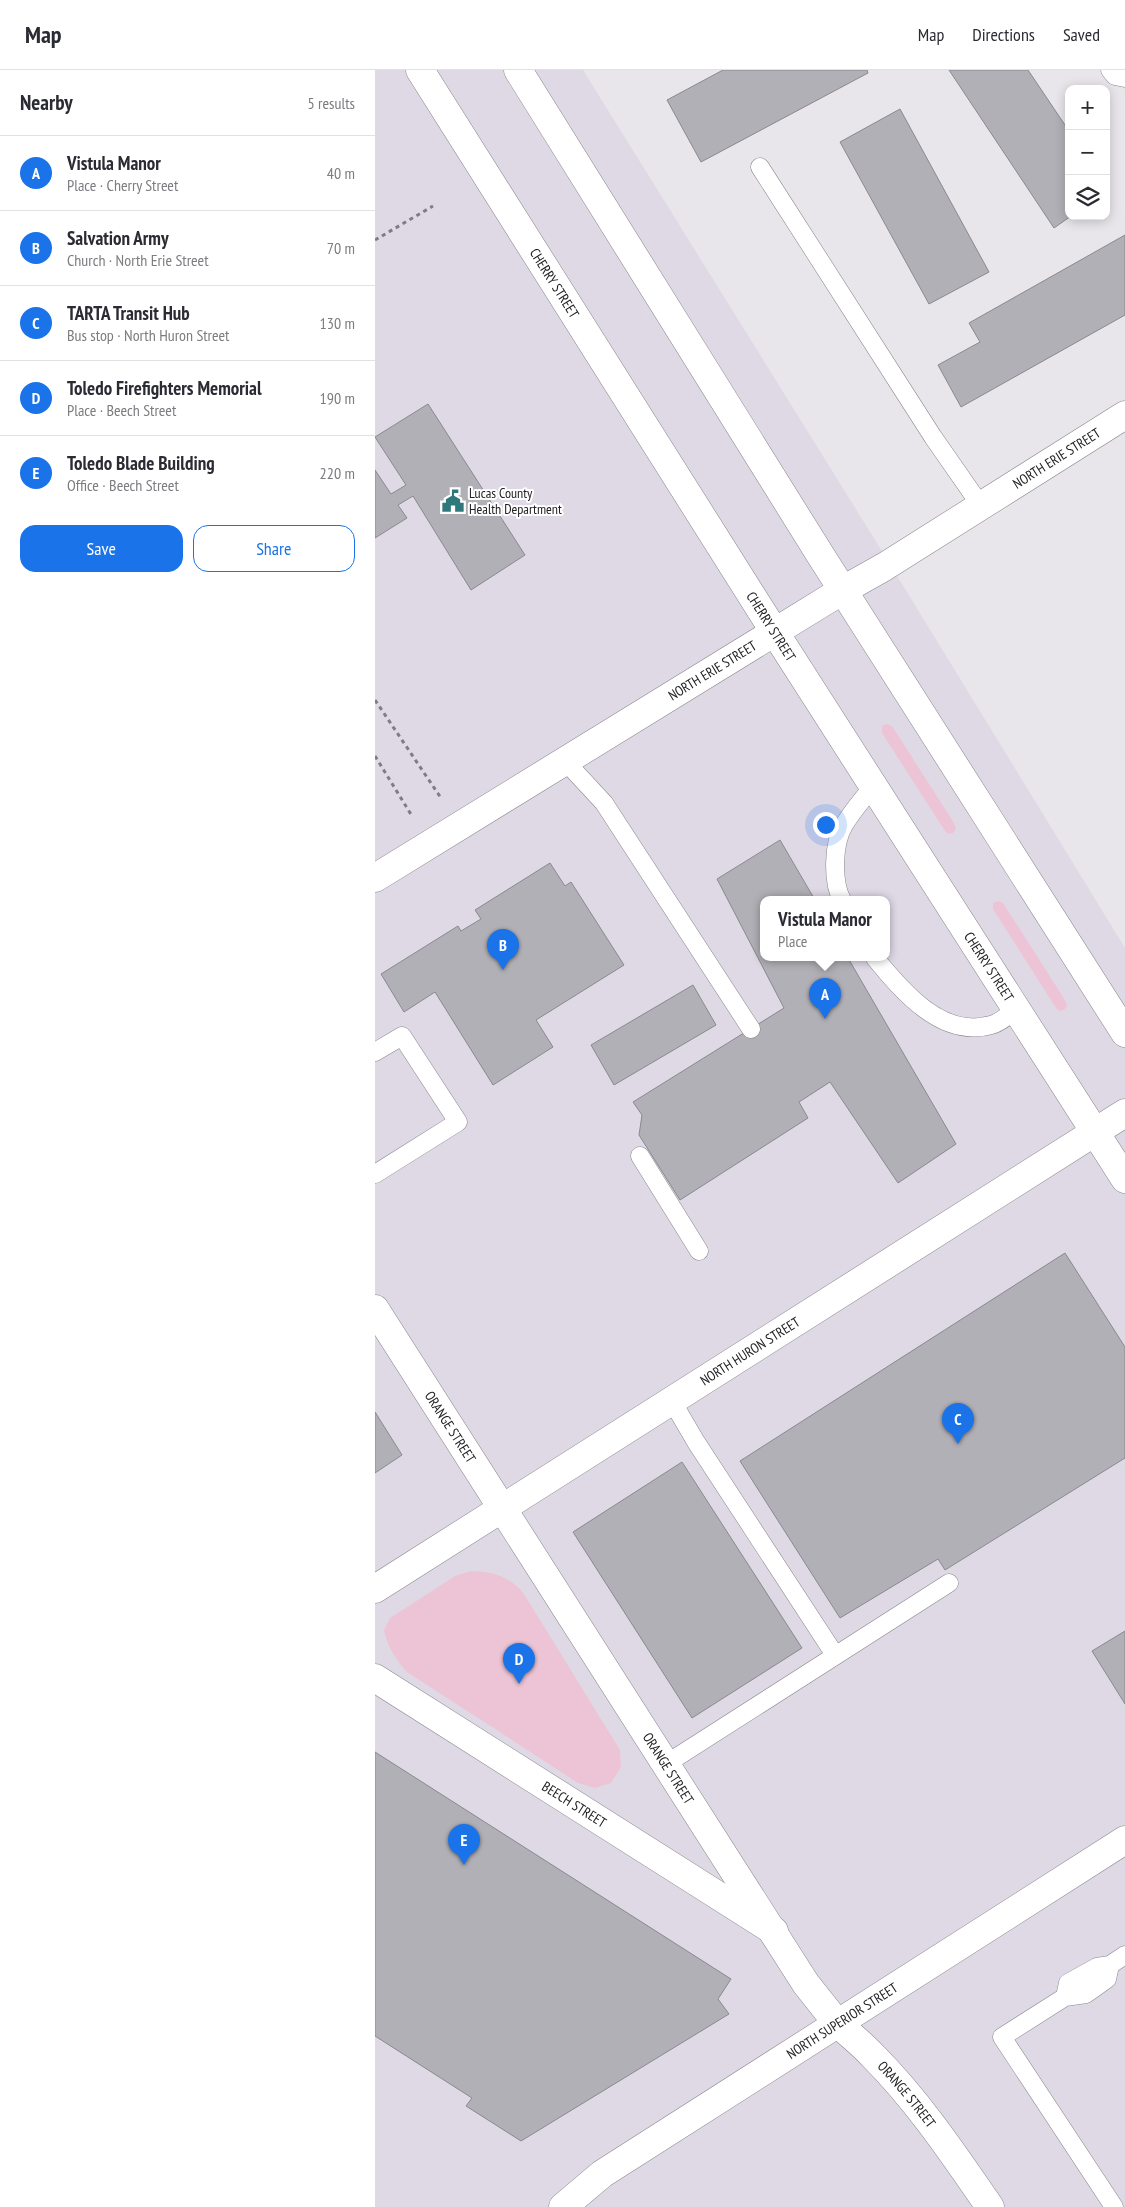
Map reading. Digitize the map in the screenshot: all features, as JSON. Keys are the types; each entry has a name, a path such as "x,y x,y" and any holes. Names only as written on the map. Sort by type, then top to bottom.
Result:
{"street":[{"name":"CHERRY STREET","path":"421,70 774,631 874,784 1125,1180"},
{"path":"518,70 843,590 1125,1033"},
{"name":"NORTH ERIE STREET","path":"375,878 774,631 884,567 1125,417"},
{"name":"NORTH HURON STREET","path":"375,1589 1125,1114"},
{"name":"ORANGE STREET","path":"375,1309 806,1984 837,2023 873,2056 902,2089 953,2153 990,2207"},
{"name":"BEECH STREET","path":"375,1678 773,1930"},
{"name":"NORTH SUPERIOR STREET","path":"563,2207 602,2174 1125,1840"}],"lane":[{"path":"1110,70 1115,76 1125,78"},
{"path":"760,167 933,437 981,506"},
{"path":"565,760 604,802 751,1029"},
{"path":"841,896 835,876 836,854 843,826 874,784"},
{"path":"877,961 893,980 920,1006 946,1022 972,1028 993,1025 1017,1008"},
{"path":"375,1052 402,1036 458,1122 375,1174"},
{"path":"640,1156 699,1251"},
{"path":"672,1401 701,1450 835,1656"},
{"path":"666,1764 949,1584"},
{"path":"1114,2207 1002,2038 1065,1997 1086,1994 1107,1979 1110,1965 1125,1955"}],"path":[{"path":"375,240 433,206"},
{"path":"375,700 441,798"},
{"path":"375,756 412,816"}],"shaded area":[{"path":"375,70 583,70 872,535 1125,948 1125,2207 375,2207"},
{"path":"887,724 892,726 954,823 956,829 953,833 948,834 945,831 882,733 882,726"},
{"path":"998,901 1003,903 1065,1000 1067,1006 1064,1010 1059,1011 1056,1008 993,909 993,903"},
{"path":"471,1571 487,1572 501,1576 513,1583 524,1594 620,1750 621,1767 611,1783 595,1788 578,1783 407,1672 396,1658 387,1642 384,1630 390,1618 455,1576"}],"building":[{"path":"723,70 867,70 868,73 701,162 667,100"},
{"path":"949,70 1028,70 1065,125 1065,220 1054,228"},
{"path":"900,109 989,272 929,304 840,142"},
{"path":"1125,235 1125,315 961,407 938,365 980,342 969,323"},
{"name":"Lucas County Health Department","path":"428,404 525,555 471,590 413,496 398,505 407,518 375,538 375,470 391,494 406,485 375,437"},
{"path":"780,840 813,896 760,896 760,961 850,961 956,1144 898,1183 830,1082 799,1102 808,1118 680,1200 639,1135 642,1115 633,1102 784,1008 717,879"},
{"path":"550,863 565,886 571,882 624,965 536,1020 553,1047 493,1085 435,992 404,1012 381,974 458,926 461,931 481,919 475,910"},
{"path":"693,985 716,1025 614,1085 591,1045"},
{"path":"1065,1253 1125,1347 1125,1458 945,1570 938,1559 840,1618 740,1461"},
{"path":"375,1412 402,1455 375,1473"},
{"path":"682,1462 802,1648 692,1718 573,1532"},
{"path":"1125,1631 1125,1704 1092,1651"},
{"path":"375,1752 731,1979 718,1999 729,2014 521,2141 466,2106 472,2098 375,2036"}],"place":[{"name":"Lucas County Health Department","path":"453,501"},
{"name":"Salvation Army","path":"503,970"},
{"name":"Vistula Manor","path":"825,1019"},
{"name":"TARTA Transit Hub","path":"958,1444"},
{"name":"Toledo Firefighters Memorial","path":"519,1684"},
{"name":"Toledo Blade Building","path":"464,1865"}]}
